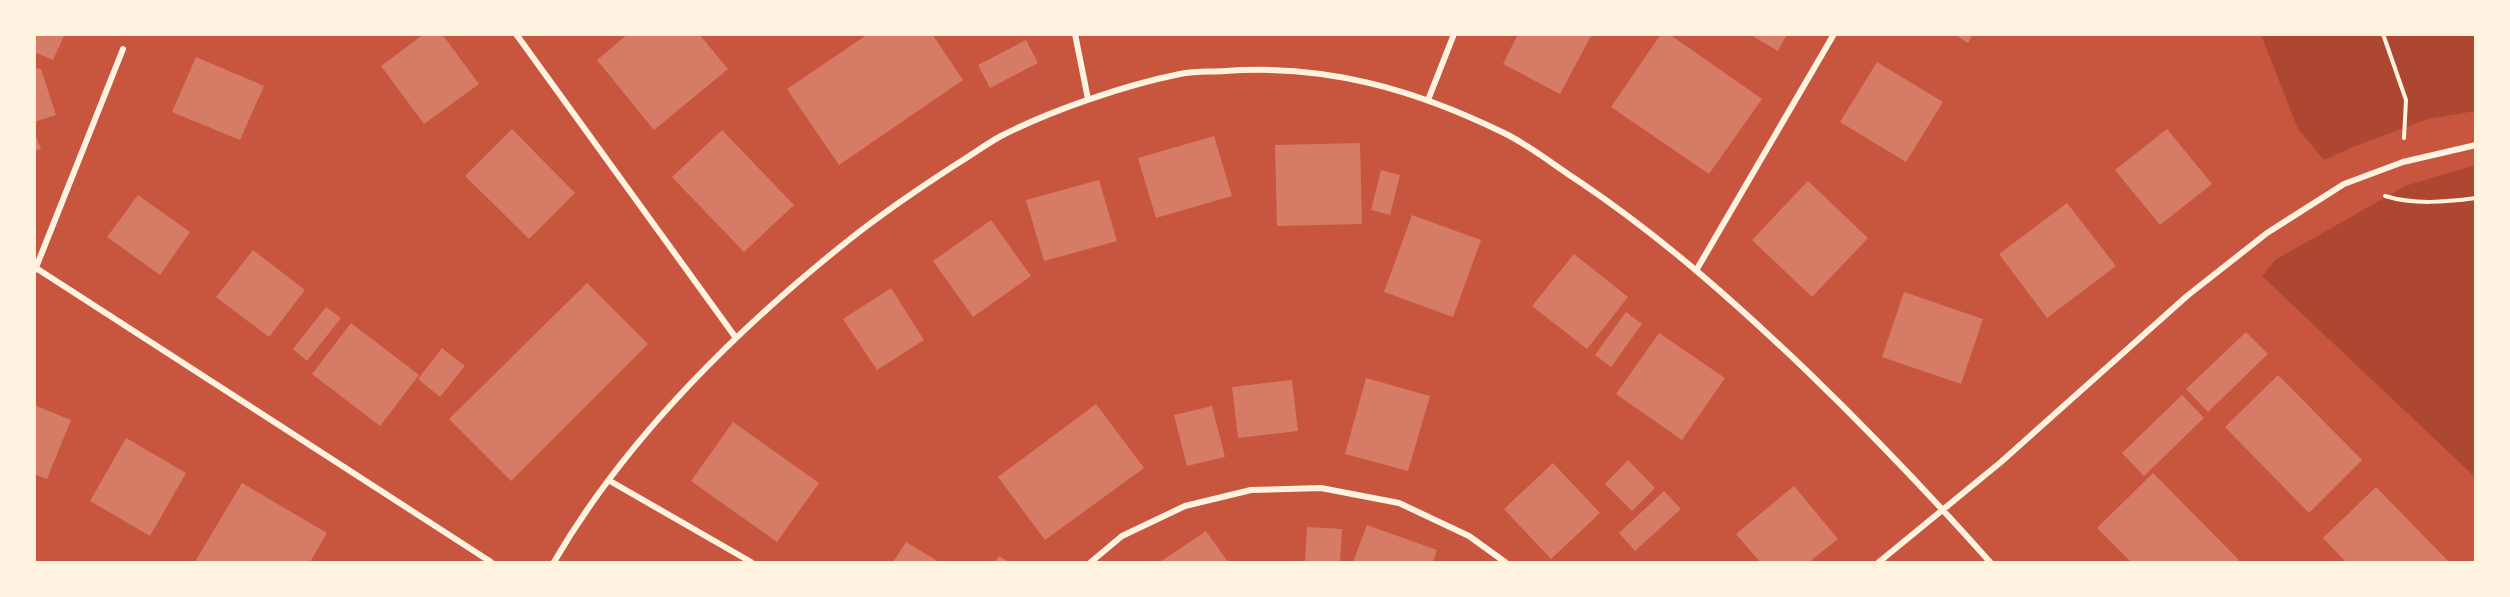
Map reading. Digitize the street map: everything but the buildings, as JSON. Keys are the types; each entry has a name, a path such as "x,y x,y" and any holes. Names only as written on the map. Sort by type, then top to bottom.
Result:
{"street":[{"path":"516,34 736,338"},
{"path":"1076,34 1088,99"},
{"path":"1428,100 1454,34"},
{"path":"1697,269 1834,34"},
{"path":"123,49 35,269 490,562"},
{"path":"554,562 570,535 669,406 736,338 809,271 904,197 1001,136 1088,99 1182,74 1266,68 1349,77 1428,100 1508,135 1623,211 1697,269 1855,418 1942,508 1990,562"},
{"path":"1879,562 1942,508 2001,462 2187,296 2268,233 2344,184 2403,162 2475,145"},
{"path":"610,481 751,562"},
{"path":"1091,562 1122,536 1185,506 1251,490 1321,488 1399,503 1469,536 1505,562"}],"path":[{"path":"2383,34 2406,100 2403,162"},
{"path":"2344,184 2399,200 2448,201 2475,198"}],"shaded area":[{"path":"2261,35 2475,35 2475,111 2428,119 2324,160 2298,129"},
{"path":"2475,165 2475,477 2262,276 2275,260 2405,186"}]}
